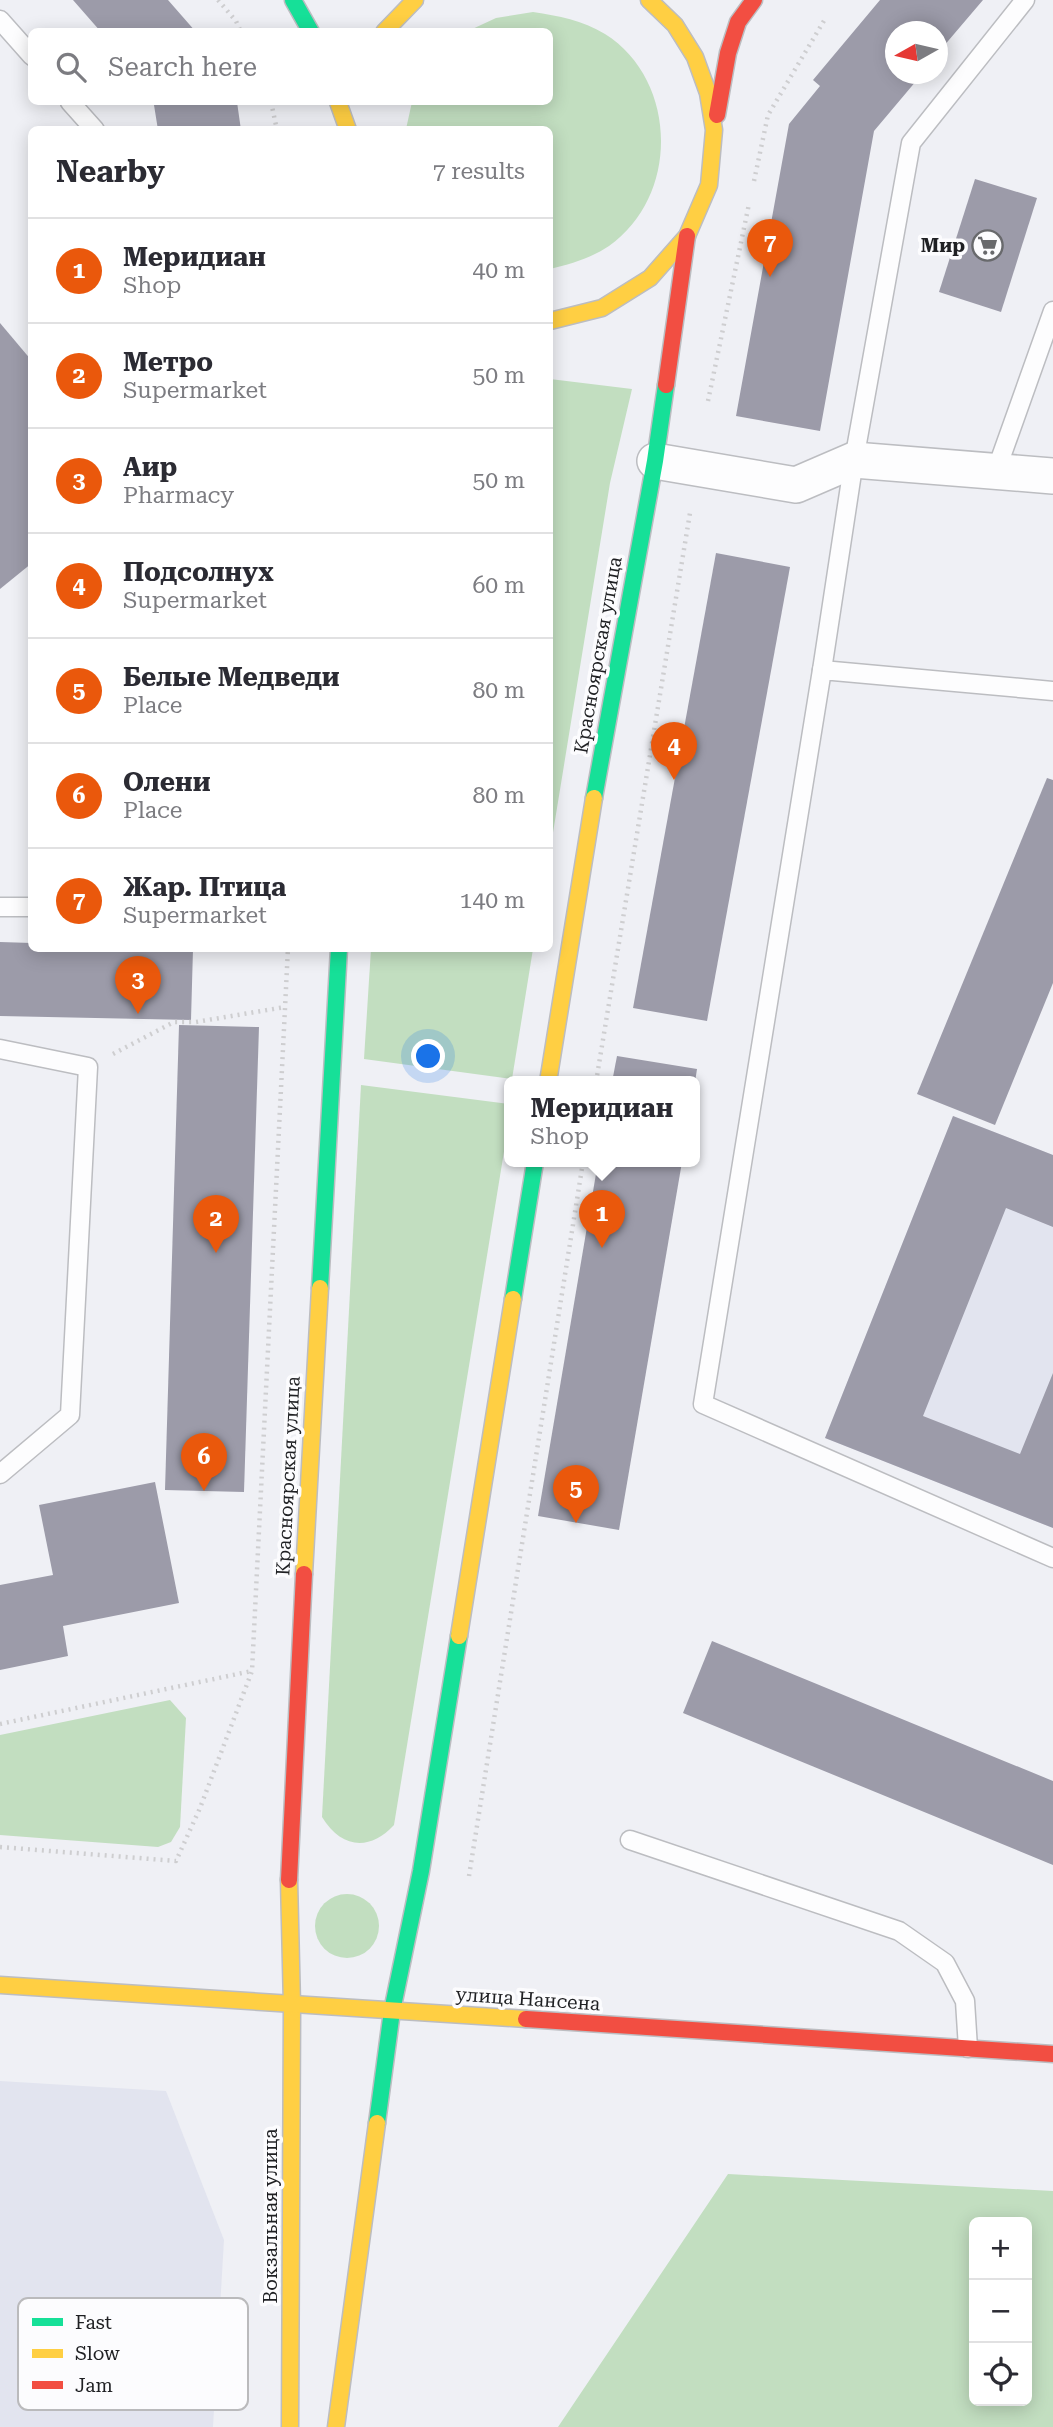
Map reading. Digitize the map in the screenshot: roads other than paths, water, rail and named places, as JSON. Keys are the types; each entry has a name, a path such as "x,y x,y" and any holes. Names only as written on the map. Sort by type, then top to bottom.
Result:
{"main road":[{"path":"293,0 309,28"},
{"path":"388,28 415,0"},
{"name":"Красноярская улица","path":"549,1076 602,745 655,461 687,236 709,185 714,130 708,93 695,57 675,25 649,0"},
{"path":"714,130 738,22 754,0"},
{"path":"339,105 347,126"},
{"path":"350,126 354,105"},
{"name":"Красноярская улица","path":"553,320 602,308 650,278 687,236"},
{"name":"Красноярская улица","path":"292,2006 288,1858 339,952"},
{"path":"336,2427 392,2011 421,1871 534,1167"},
{"name":"улица Нансена","path":"0,1985 1053,2054"},
{"name":"Вокзальная улица","path":"290,2427 292,2006"}],"street":[{"path":"655,461 796,485 854,460 1053,476"}],"lane":[{"path":"1025,0 911,143 854,460 702,1404 1053,1558"},
{"path":"0,20 28,52"},
{"path":"74,105 92,126"},
{"path":"996,471 1053,311"},
{"path":"822,670 1053,691"},
{"path":"0,907 28,907"},
{"path":"0,1049 88,1067 70,1415 0,1474"},
{"path":"630,1840 899,1931 945,1963 965,2001 968,2048"}],"place":[{"name":"Мир","path":"988,245"},
{"name":"Жар. Птица","path":"770,277"},
{"name":"Подсолнух","path":"674,780"},
{"name":"Аир","path":"138,1014"},
{"name":"Меридиан","path":"602,1248"},
{"name":"Метро","path":"216,1253"},
{"name":"Олени","path":"204,1491"},
{"name":"Белые Медведи","path":"576,1523"}]}
